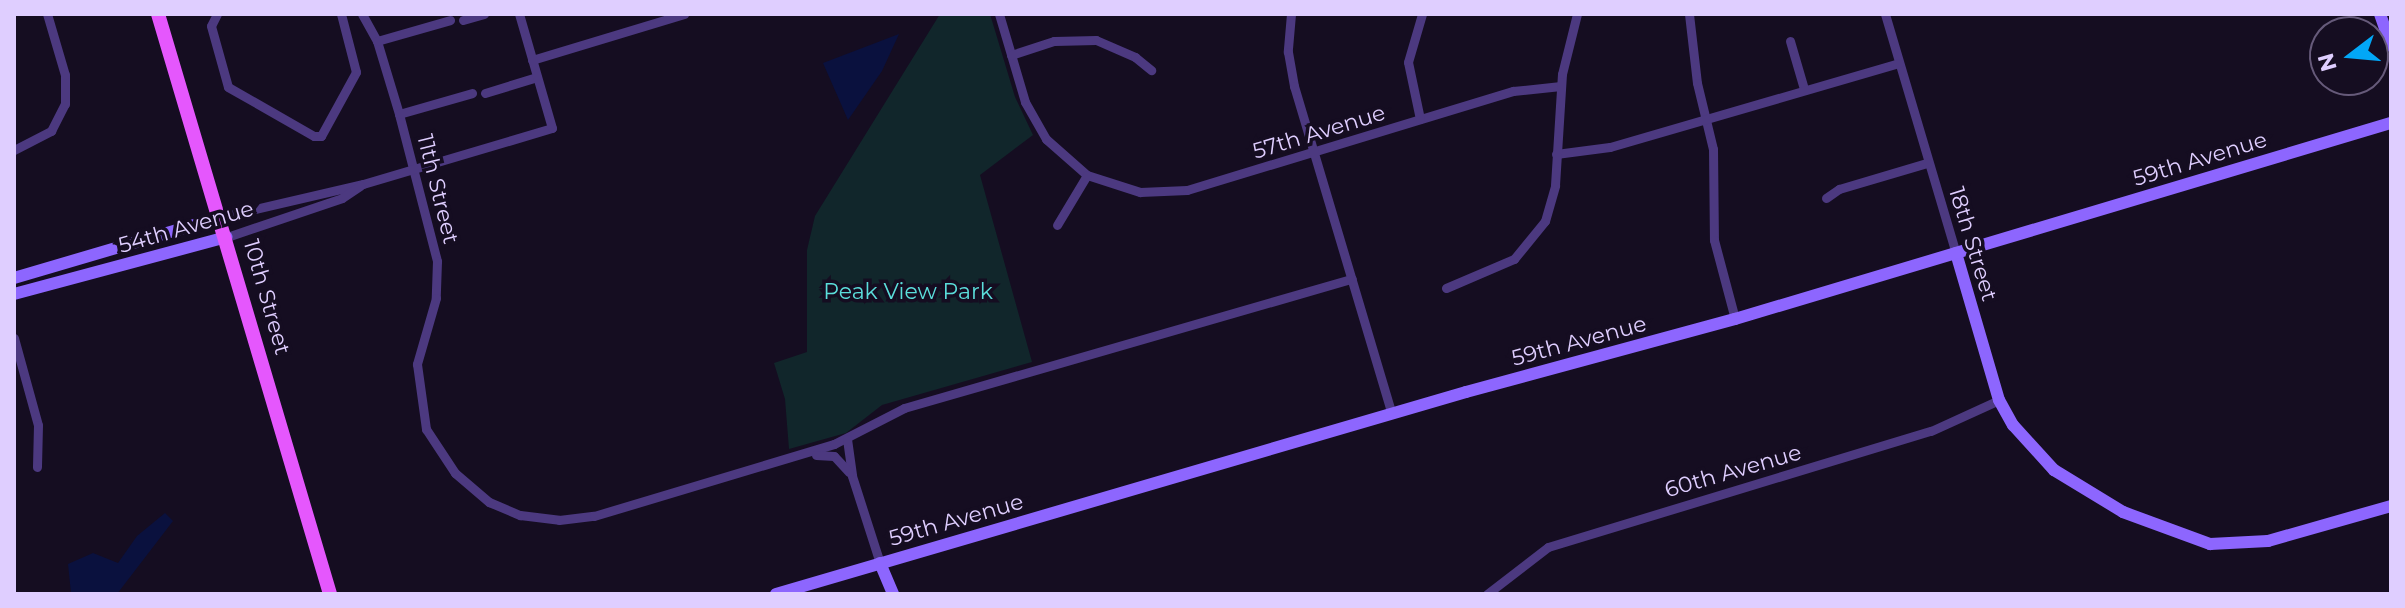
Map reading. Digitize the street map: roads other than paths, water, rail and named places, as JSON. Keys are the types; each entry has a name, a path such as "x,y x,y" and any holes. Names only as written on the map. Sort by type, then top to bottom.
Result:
{"main road":[{"name":"10th Street","path":"158,14 227,237 330,594"},
{"path":"2380,14 2391,46"},
{"name":"59th Avenue","path":"776,594 1392,414 1735,319 2391,123"},
{"name":"54th Avenue","path":"14,278 221,217"},
{"name":"54th Avenue","path":"14,294 227,237"},
{"name":"18th Street","path":"1956,253 1999,400 2013,425 2054,470 2123,512 2210,544 2268,541 2391,506"},
{"path":"880,563 893,594"}],"street":[{"path":"14,150 51,131 65,104 65,75 47,14"},
{"path":"217,14 211,26 228,87 314,136 321,136 356,72 341,14"},
{"name":"11th Street","path":"362,14 377,41 399,114 438,275 417,364 418,393 426,429 449,467 489,502 520,515 559,520 594,516 785,459"},
{"path":"463,20 484,14"},
{"path":"485,93 537,77 519,14"},
{"path":"532,60 684,14"},
{"path":"999,14 1040,130 1087,175 1057,225"},
{"path":"1291,14 1290,65 1392,414"},
{"path":"1420,119 1408,62 1422,14"},
{"path":"1446,288 1503,266 1534,239 1549,210 1561,86 1577,14"},
{"path":"1689,14 1713,149 1714,240 1735,319"},
{"name":"18th Street","path":"1885,14 1956,253"},
{"path":"377,41 450,20"},
{"path":"1011,55 1054,41 1096,40 1135,57 1151,70"},
{"path":"1790,41 1804,89"},
{"path":"1556,154 1600,150 1899,63"},
{"name":"54th Avenue","path":"221,217 363,184 552,128 537,77"},
{"name":"57th Avenue","path":"1087,175 1127,189 1168,192 1314,152 1513,91 1561,86"},
{"path":"399,114 472,93"},
{"path":"1826,198 1839,189 1927,163"},
{"name":"54th Avenue","path":"227,237 342,198 363,184"},
{"path":"785,459 847,439 904,408 1352,279"},
{"path":"14,338 38,425 37,467"},
{"name":"60th Avenue","path":"1487,594 1548,547 1931,431 1999,400"},
{"path":"847,439 852,476 880,563"},
{"path":"785,459 825,452 852,476"}],"park label":[{"name":"Peak View Park","path":"908,292"}]}
